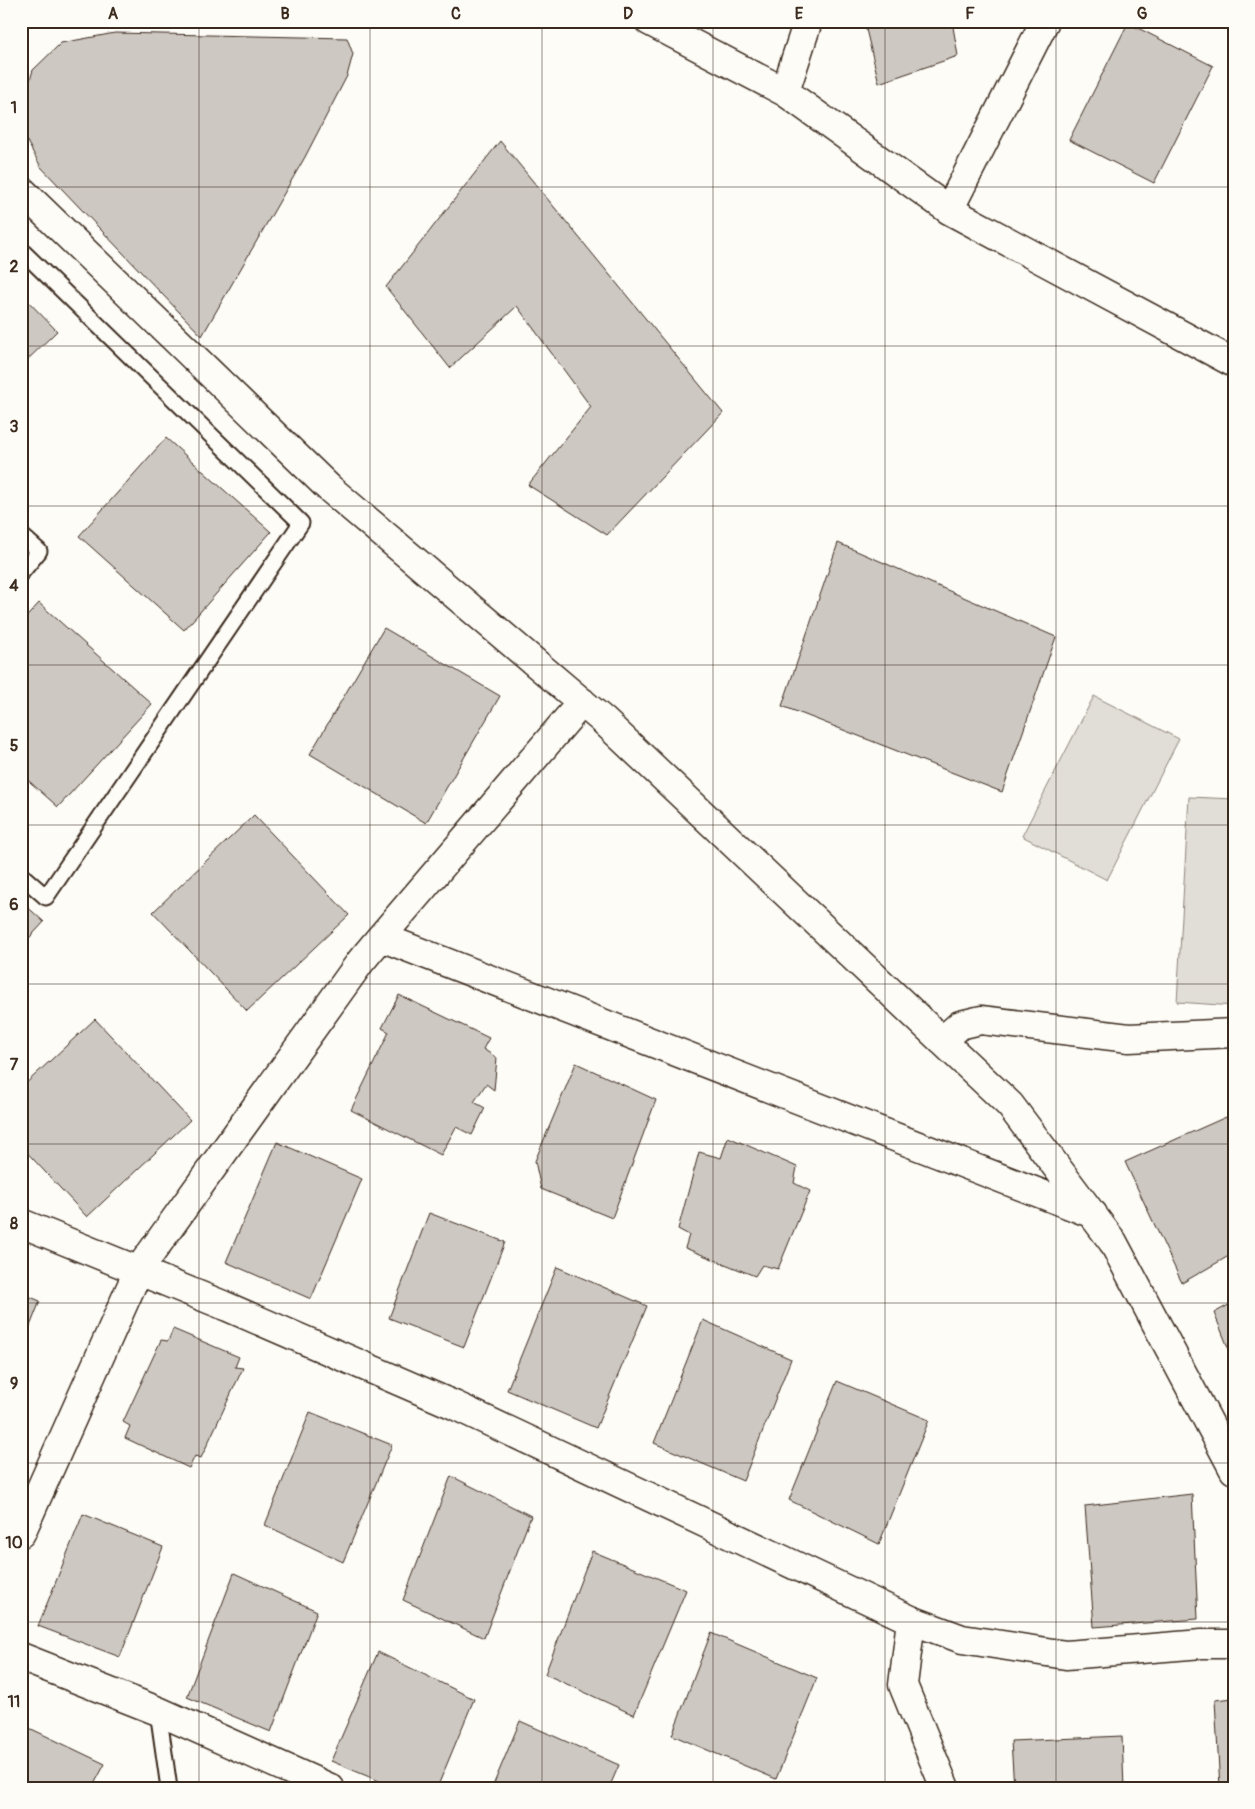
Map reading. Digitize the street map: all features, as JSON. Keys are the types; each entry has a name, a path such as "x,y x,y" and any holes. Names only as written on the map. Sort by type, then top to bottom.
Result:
{"street":[{"path":"649,21 785,92 949,210 1234,363"},
{"path":"785,92 808,21"},
{"path":"949,210 1045,21"},
{"path":"21,190 329,488 582,702 1010,1105 1113,1242 1234,1470"},
{"path":"21,1532 138,1271 361,961 582,702"},
{"path":"381,938 1093,1214"},
{"path":"942,1041 960,1025 981,1020 1129,1038 1234,1033"},
{"path":"21,1223 454,1406 910,1620 962,1639 1066,1655 1202,1644 1234,1644"},
{"path":"910,1620 903,1685 946,1788"},
{"path":"21,1657 158,1711 330,1788"}],"lane":[{"path":"21,250 301,523 46,897 21,875"},
{"path":"21,535 40,551 21,573"},
{"path":"158,1711 169,1788"}],"shaded area":[{"path":"1094,696 1179,739 1107,880 1022,836"},
{"path":"1189,797 1234,799 1234,1006 1177,1002"}],"building":[{"path":"864,21 952,21 958,56 879,83"},
{"path":"1128,23 1213,66 1154,183 1069,140"},
{"path":"115,33 347,38 353,54 347,76 305,157 202,336 41,167 23,134 25,97 33,70 61,43"},
{"path":"500,141 723,413 607,535 528,485 591,407 517,306 450,368 386,287"},
{"path":"21,294 57,331 21,366"},
{"path":"166,438 271,532 184,630 79,536"},
{"path":"838,543 1056,637 1002,792 782,706"},
{"path":"39,603 152,704 58,807 21,774 21,623"},
{"path":"384,628 500,696 426,823 310,754"},
{"path":"254,815 349,915 247,1011 153,912"},
{"path":"21,901 44,922 21,947"},
{"path":"399,995 489,1038 483,1049 497,1058 494,1090 486,1084 474,1102 485,1108 472,1135 456,1127 441,1155 351,1110 389,1032 382,1028"},
{"path":"95,1019 190,1120 87,1217 21,1146 21,1088"},
{"path":"576,1063 656,1100 612,1218 541,1189 535,1161"},
{"path":"1226,1117 1234,1132 1234,1253 1182,1283 1125,1162"},
{"path":"728,1137 797,1167 794,1183 810,1191 778,1269 762,1265 755,1276 685,1248 689,1235 678,1229 699,1152 721,1158"},
{"path":"277,1142 362,1179 311,1299 226,1262"},
{"path":"429,1213 505,1242 464,1347 389,1318"},
{"path":"557,1267 647,1306 596,1428 507,1390"},
{"path":"21,1293 40,1301 21,1349"},
{"path":"1234,1302 1234,1362 1214,1313"},
{"path":"703,1320 791,1359 743,1481 654,1443"},
{"path":"173,1329 239,1357 235,1367 243,1368 201,1458 195,1456 189,1468 125,1438 130,1426 123,1422 161,1340 168,1341"},
{"path":"837,1381 929,1420 879,1544 789,1500"},
{"path":"310,1412 392,1445 343,1562 265,1525"},
{"path":"451,1476 531,1516 484,1638 403,1600"},
{"path":"1192,1494 1198,1619 1094,1627 1085,1506"},
{"path":"83,1514 163,1547 120,1657 38,1626"},
{"path":"592,1551 686,1590 634,1715 545,1674"},
{"path":"234,1573 317,1611 271,1732 187,1697"},
{"path":"711,1633 817,1678 776,1779 672,1735"},
{"path":"378,1652 474,1699 437,1788 396,1788 331,1761"},
{"path":"1234,1698 1234,1788 1220,1788 1215,1700"},
{"path":"520,1721 619,1765 609,1788 492,1788"},
{"path":"21,1724 105,1764 92,1788 21,1788"},
{"path":"1122,1736 1124,1788 1014,1788 1011,1741"}]}
